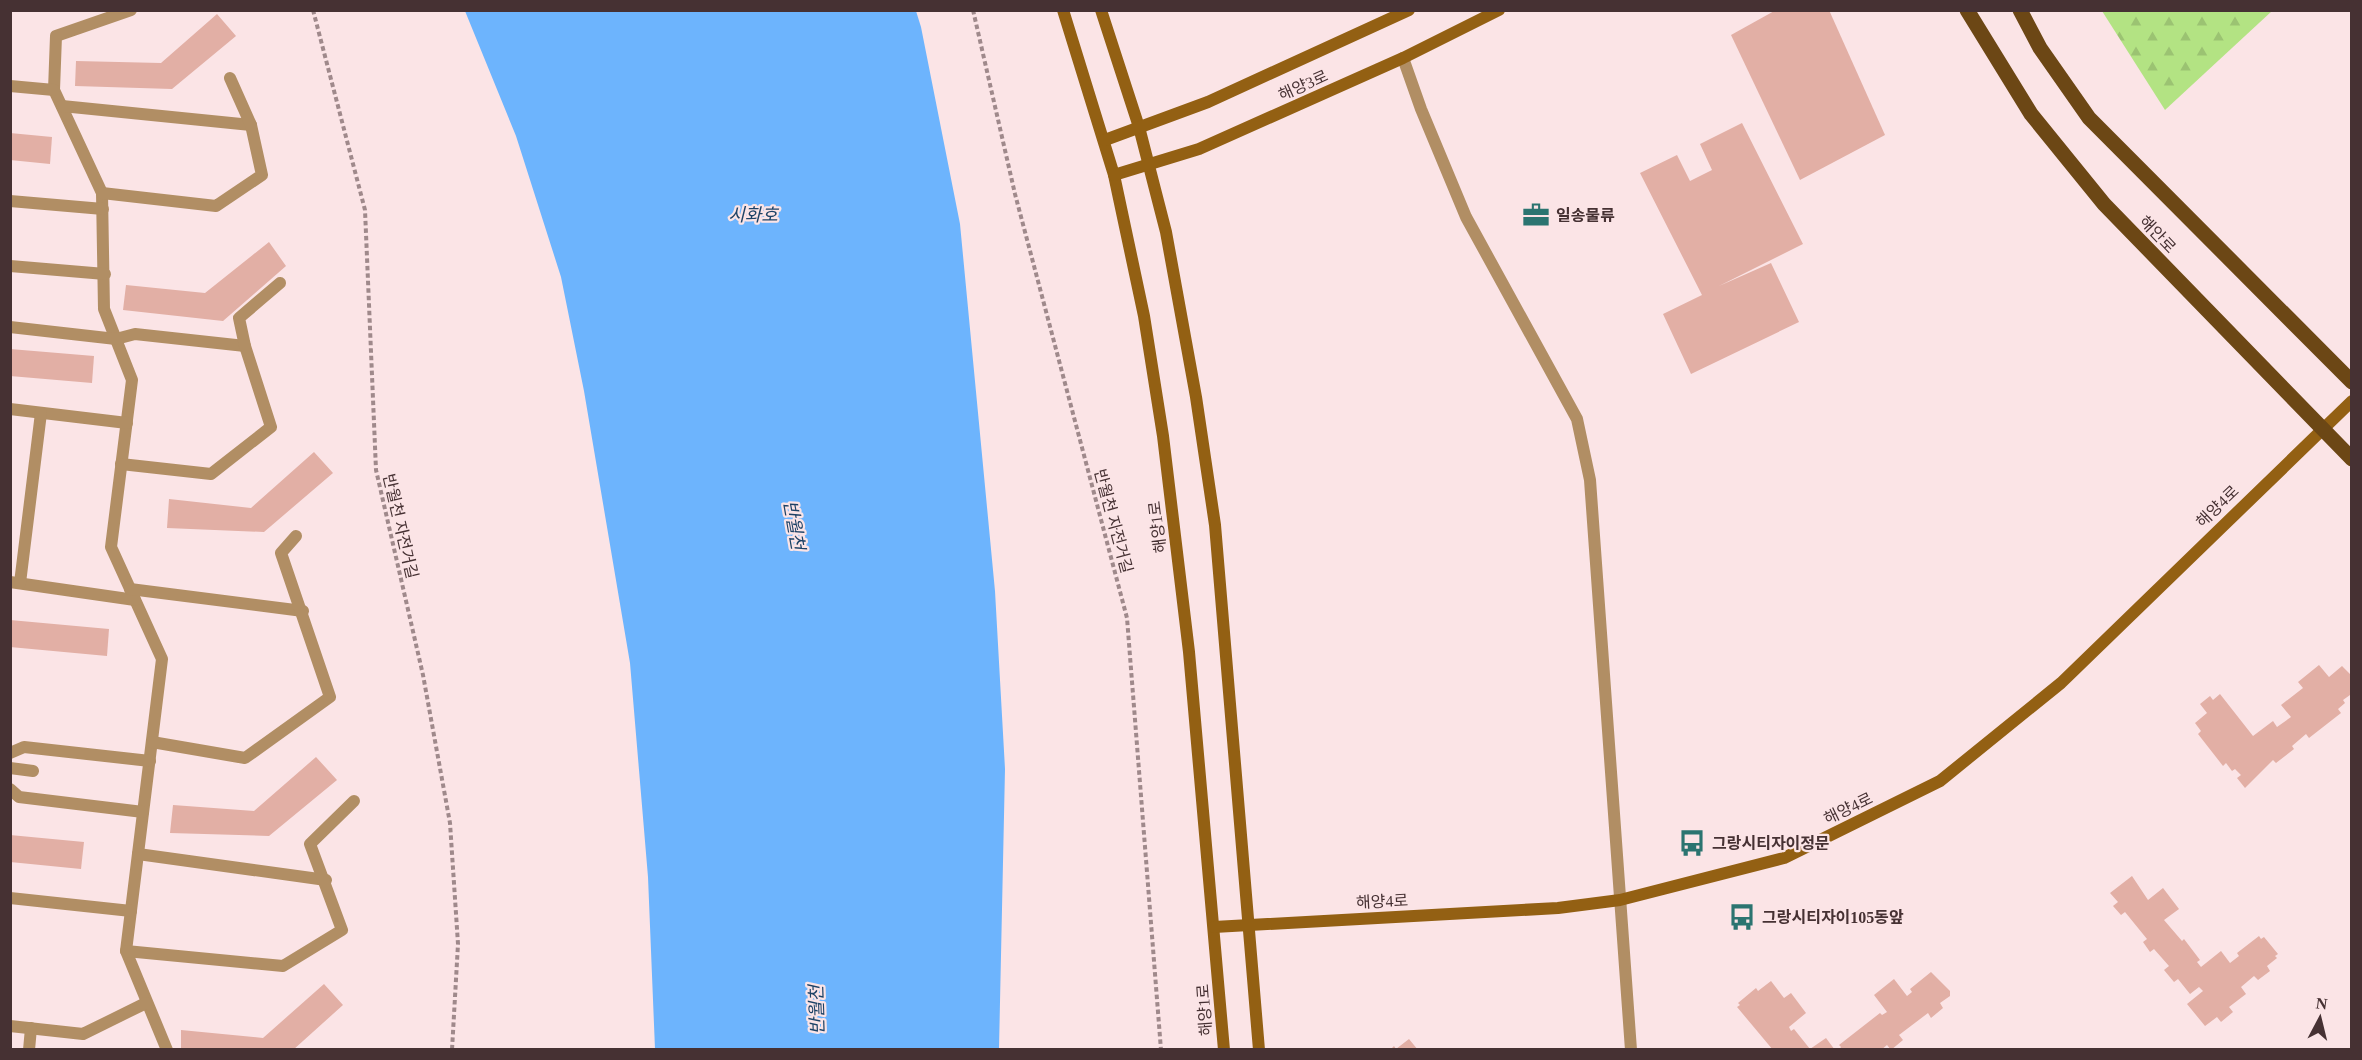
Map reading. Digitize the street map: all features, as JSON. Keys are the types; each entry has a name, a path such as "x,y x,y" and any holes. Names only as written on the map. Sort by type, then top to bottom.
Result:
{"main road":[{"name":"해안로","path":"1967,10 2031,114 2104,204 2352,459"},
{"name":"해안로","path":"2020,10 2040,48 2089,118 2352,382"}],"street":[{"path":"132,10 56,36 54,90 102,193 104,309 132,380 111,547 162,659 126,951 166,1050"},
{"name":"해양1로","path":"1063,10 1114,175 1144,316 1163,436 1189,652 1224,1050"},
{"path":"1101,10 1139,127 1166,232 1215,525 1259,1050"},
{"name":"해양3로","path":"1105,140 1219,97 1409,10"},
{"name":"해양3로","path":"1114,175 1199,149 1403,58 1499,10"},
{"path":"1403,58 1421,109 1466,217 1577,419 1590,480 1631,1050"},
{"path":"102,193 216,206 262,175 251,125 230,78"},
{"path":"10,86 54,90"},
{"path":"62,106 251,125"},
{"path":"10,201 103,209"},
{"path":"10,266 105,274"},
{"path":"121,464 211,474 271,426 245,346 239,318 280,283"},
{"path":"10,327 116,339 135,334 245,346"},
{"name":"해양4로","path":"1214,927 1558,908 1620,900 1784,858 1940,781 2061,683 2352,400"},
{"path":"10,409 126,423"},
{"path":"41,413 15,583 303,611"},
{"path":"152,742 245,758 330,697 303,611 281,553 296,536"},
{"path":"10,753 24,747 150,761"},
{"path":"10,768 33,771"},
{"path":"10,789 19,797 143,812"},
{"path":"126,951 283,966 342,930 326,880 310,844 354,801"},
{"path":"138,854 326,880"},
{"path":"10,898 131,911"},
{"path":"10,1026 83,1034 146,1003"},
{"path":"29,1050 32,1028"}],"path":[{"name":"반월천 자전거길","path":"313,10 365,210 376,470 423,675 450,823 458,944 452,1050"},
{"name":"반월천 자전거길","path":"973,10 1015,194 1127,618 1161,1050"}],"green space":[{"path":"2102,11 2272,11 2165,110"}],"water":[{"name":"시화호","path":"465,11 916,11 960,224 995,591 1005,769 999,1049 655,1049 648,877 630,663 584,391 561,277 516,136"}],"building":[{"path":"1776,10 1829,10 1885,135 1800,180 1731,35"},
{"path":"217,14 236,36 172,89 75,86 76,61 161,63"},
{"path":"1742,123 1803,244 1719,286 1771,263 1799,322 1691,374 1663,314 1702,295 1640,173 1677,155 1690,181 1712,170 1700,144"},
{"path":"10,133 52,137 50,164 10,160"},
{"path":"269,242 286,266 223,321 123,310 126,285 205,293"},
{"path":"10,349 94,356 92,383 10,376"},
{"path":"314,452 333,473 264,532 167,528 169,499 251,508"},
{"path":"10,620 109,629 107,656 10,647"},
{"path":"2319,665 2329,677 2342,666 2352,676 2352,697 2350,695 2343,700 2345,703 2338,709 2341,713 2309,738 2306,734 2292,746 2294,749 2276,763 2273,760 2245,788 2237,778 2241,775 2235,769 2232,771 2226,763 2223,766 2198,734 2201,731 2195,723 2207,713 2200,704 2210,696 2213,700 2220,694 2253,736 2273,721 2277,727 2291,717 2281,705 2303,688 2298,682"},
{"path":"316,757 337,780 269,836 170,833 173,805 254,811"},
{"path":"10,835 84,842 81,869 10,862"},
{"path":"2132,876 2148,900 2163,888 2179,909 2164,920 2182,941 2184,939 2200,960 2197,962 2201,967 2221,951 2230,963 2239,956 2237,953 2259,936 2261,939 2264,937 2278,954 2275,956 2277,958 2267,966 2270,971 2258,980 2254,976 2241,987 2246,994 2229,1007 2233,1012 2221,1022 2217,1017 2205,1026 2187,1004 2203,991 2199,987 2190,994 2178,979 2174,982 2164,970 2169,966 2154,949 2150,952 2143,942 2147,939 2125,912 2121,915 2113,906 2118,902 2110,893"},
{"path":"1931,972 1950,991 1950,996 1940,1003 1943,1008 1931,1018 1928,1013 1899,1035 1903,1040 1891,1050 1887,1045 1881,1050 1839,1050 1841,1047 1839,1045 1880,1013 1882,1015 1887,1012 1874,995 1894,979 1907,996 1912,992 1910,989"},
{"path":"1771,981 1784,998 1791,993 1806,1013 1789,1027 1791,1031 1794,1029 1810,1049 1826,1038 1835,1050 1773,1050 1737,1007 1740,1005 1738,1003 1756,988 1758,991"},
{"path":"324,984 343,1005 293,1050 181,1050 181,1030 263,1038"},
{"path":"1409,1039 1418,1050 1390,1050 1394,1046 1396,1049"}],"place":[{"name":"일송물류","path":"1536,215"},
{"name":"그랑시티자이정문","path":"1692,843"},
{"name":"그랑시티자이105동앞","path":"1742,917"}],"water label":[{"name":"반월천","path":"794,525"},
{"name":"반월천","path":"817,1010"}]}
